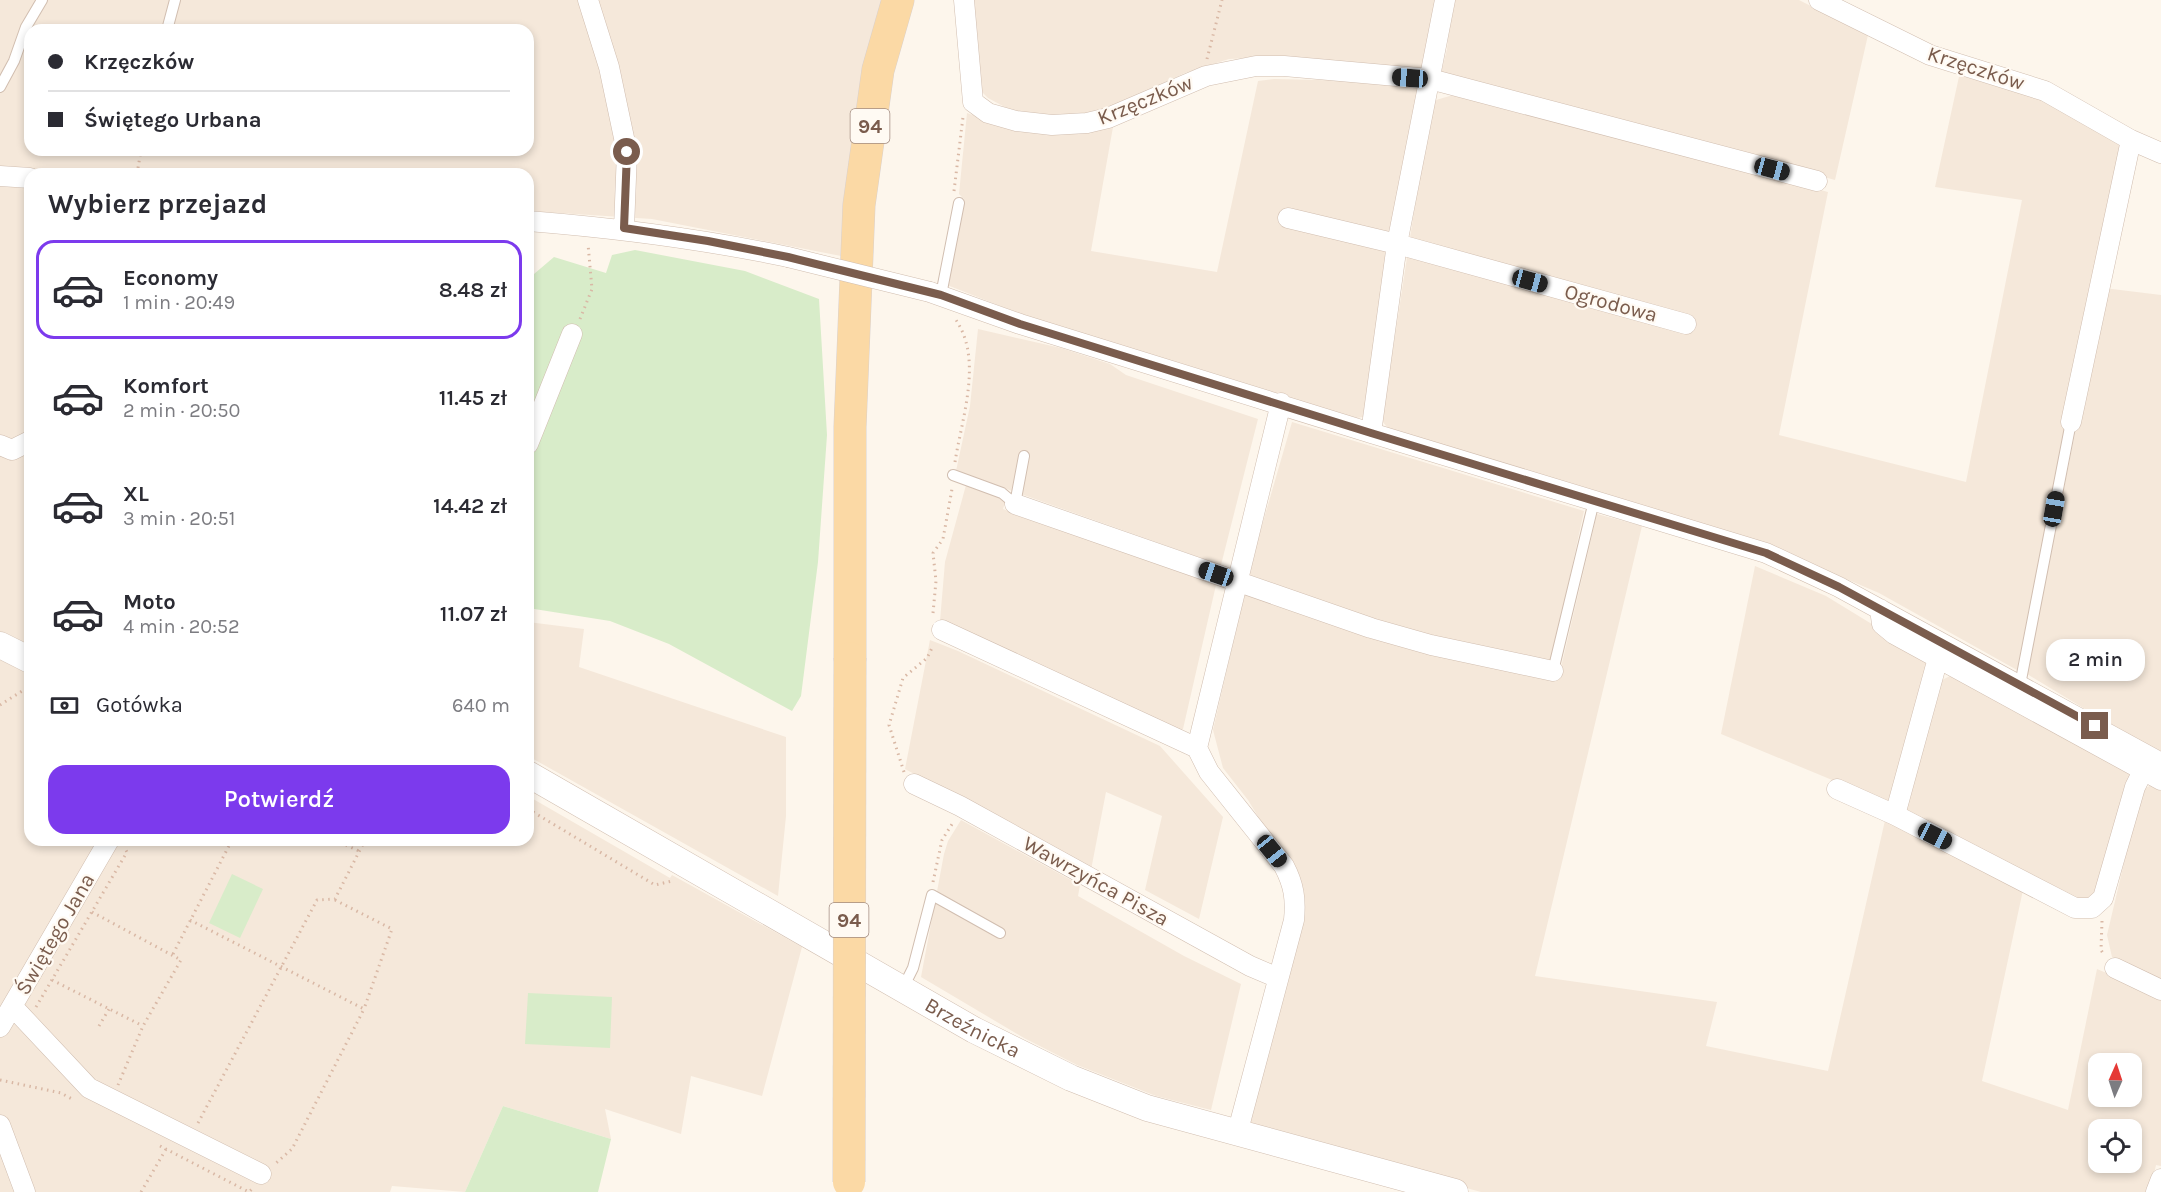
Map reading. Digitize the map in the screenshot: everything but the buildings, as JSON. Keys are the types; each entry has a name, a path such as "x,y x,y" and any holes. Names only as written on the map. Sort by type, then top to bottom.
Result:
{"main road":[{"name":"94","path":"849,1187 850,428 859,205 878,70 898,0"}],"street":[{"path":"588,0 609,67 627,152 624,228"},
{"path":"964,0 973,102"},
{"path":"1371,433 1397,244 1445,0"},
{"name":"Krzęczków","path":"1819,0 1930,55 2045,91 2131,140 2161,153"},
{"name":"Krzęczków","path":"973,102 988,112 1016,121 1052,125 1087,123 1108,118 1187,82 1256,66 1284,66 1430,79 1817,181"},
{"path":"2071,422 2131,140"},
{"path":"0,176 24,178"},
{"name":"Ogrodowa","path":"1288,218 1397,244 1686,324"},
{"path":"534,225 624,228 708,241 788,257 935,294 1020,324 1766,553 1880,609 2019,685 2152,766 2161,780"},
{"path":"534,429 572,334"},
{"path":"1197,748 1281,403"},
{"path":"0,445 12,450 24,444"},
{"path":"1015,504 1371,628 1431,645 1553,671"},
{"path":"1880,609 1882,624 1894,634 2152,766"},
{"path":"942,630 1197,748 1209,772 1284,866 1292,882 1296,899 1294,920 1237,1134"},
{"path":"0,645 24,657"},
{"path":"1895,815 1938,657"},
{"path":"1837,789 1895,815 2075,908 2092,908 2103,898 2135,787 2152,766"},
{"name":"Brzeźnicka","path":"534,777 974,1030 1071,1078 1147,1108 1447,1191"},
{"name":"Wawrzyńca Pisza","path":"914,784 960,806 1250,966 1278,978"},
{"name":"Świętego Jana","path":"0,1027 106,846"},
{"path":"2115,968 2161,990"},
{"path":"13,1007 89,1088 265,1172"},
{"path":"0,1125 25,1192"},
{"path":"2156,1192 2161,1179"}],"lane":[{"path":"28,24 42,0"},
{"path":"169,24 175,0"},
{"path":"0,87 14,61 24,33"},
{"path":"935,294 959,203"},
{"path":"2019,685 2071,422"},
{"path":"953,475 1002,493 1015,504 1024,456"},
{"path":"1553,671 1594,501"},
{"path":"903,988 913,968 932,895 1000,933"}],"path":[{"path":"1206,62 1222,0"},
{"path":"959,203 954,195 963,112 973,102"},
{"path":"572,334 590,301 592,289 590,252"},
{"path":"914,784 903,770 888,725 903,678 927,658 942,630 930,623 936,581 933,553 944,539 970,366 962,330 953,316"},
{"path":"0,705 24,690"},
{"path":"932,895 942,840 960,806"},
{"path":"31,1016 127,852 124,846"},
{"path":"173,954 229,846"},
{"path":"347,846 359,852"},
{"path":"335,899 362,846"},
{"path":"2103,898 2101,950 2115,968"},
{"path":"190,1138 317,900 335,899 392,929 364,1009 292,1149 265,1172"},
{"path":"92,912 181,960 143,1026 117,1088 108,1087"},
{"path":"190,920 283,965 364,1009"},
{"path":"52,980 143,1026"},
{"path":"99,1026 109,1009"},
{"path":"0,1080 61,1093 74,1099"},
{"path":"156,1143 249,1192"},
{"path":"141,1192 166,1149"}],"shaded area":[{"path":"0,0 884,0 864,80 841,256 652,219 534,211 534,168 24,168 24,171 0,168"},
{"path":"974,0 1437,0 1421,73 1273,57 1229,59 1185,73 1092,116 1054,119 1014,112 988,98 980,90"},
{"path":"1452,0 1799,0 1868,35 1835,180 1441,73 1447,49"},
{"path":"1960,72 2036,96 2122,146 2017,670 1879,593 1753,539 1392,433 1382,421 1430,107 1436,100 1460,93 1828,192 1779,435 1966,482 2022,200 1935,187"},
{"path":"1274,79 1361,81 1420,87 1389,252 1363,417 1350,419 1229,378 1031,318 947,285 964,199 959,194 967,113 1017,130 1065,131 1113,127 1091,251 1217,272 1258,81"},
{"path":"0,182 24,185 24,652 0,640"},
{"path":"2104,288 2161,295 2161,755 2027,674"},
{"path":"978,329 1061,348 1110,364 1126,375 1258,419 1221,565 956,471 970,406"},
{"path":"1292,422 1584,511 1551,664 1435,639 1247,577"},
{"path":"966,485 1006,500 1003,509 1216,585 1183,729 1176,732 940,621 945,562"},
{"path":"1597,514 1642,526 1535,976 1717,1002 1706,1046 1828,1071 1886,816 2023,890 1982,1081 2068,1110 2097,969 2161,996 2161,1166 2156,1165 2150,1192 1481,1192 1251,1129 1249,1120 1299,884 1248,800 1223,768 1213,730 1245,591 1558,680"},
{"path":"1755,566 1826,596 1929,659 1891,802 1866,794 1721,734"},
{"path":"534,623 584,629 579,667 786,737 786,816 778,896 534,759"},
{"path":"930,640 1160,746 1223,817 1199,919 1145,890 1162,816 1106,792 1091,870 905,769"},
{"path":"0,654 24,666 24,846 534,846 534,799 670,878 672,875 802,947 762,1096 691,1076 681,1134 605,1109 611,1139 503,1106 465,1192 392,1186 390,1192 0,1192"},
{"path":"1956,673 2130,768 2128,790 2102,891 2085,902 1908,814 1903,801 1942,680"},
{"path":"2151,785 2161,791 2161,981 2112,957 2107,935 2141,791"},
{"path":"961,820 1080,885 1078,896 1184,956 1241,984 1211,1110 1156,1096 1077,1065 1024,1038 921,977 944,854 948,841"}],"green space":[{"path":"635,250 745,271 819,299 827,435 818,562 801,696 792,711 669,644 610,621 534,609 534,274 554,257 606,273 612,255"},
{"path":"232,874 263,889 240,938 209,923"},
{"path":"528,993 612,997 610,1048 525,1044"},
{"path":"503,1106 611,1139 598,1192 465,1192"}],"route":[{"path":"627,152 624,228 708,241 788,257 941,295 1020,324 1766,553 1839,587 2095,726"}]}
